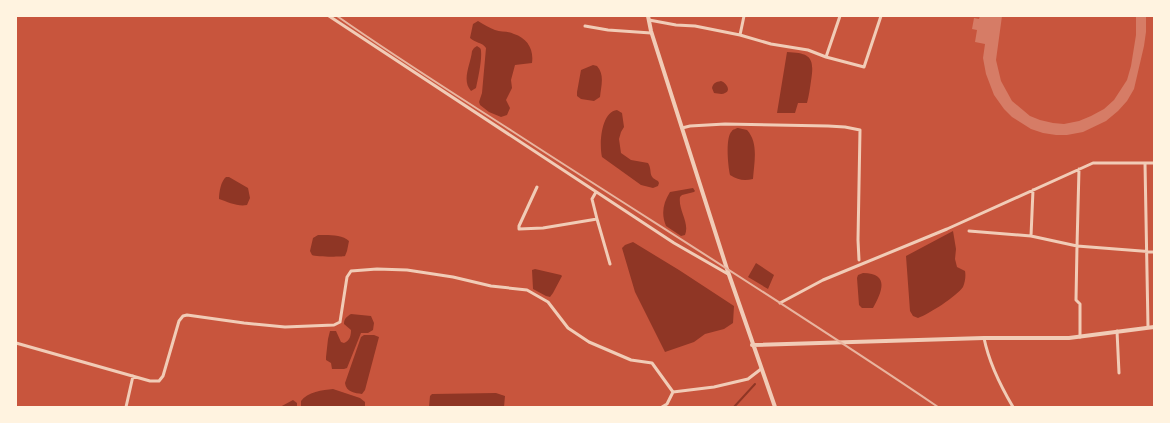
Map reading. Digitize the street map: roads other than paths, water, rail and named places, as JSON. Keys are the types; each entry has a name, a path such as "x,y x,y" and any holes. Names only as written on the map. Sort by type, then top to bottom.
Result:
{"street":[{"path":"329,16 674,243 728,274"},
{"path":"740,35 744,16"},
{"path":"826,57 840,16"},
{"path":"774,407 728,274 651,33 648,18 676,25 695,26 740,35 771,44 808,50 864,68 881,16"},
{"path":"585,26 608,30 651,33"},
{"path":"682,128 690,126 725,124 828,126 860,130 859,260"},
{"path":"780,303 823,280 947,229 1093,163 1154,163"},
{"path":"1145,163 1148,327"},
{"path":"1079,169 1076,300 1080,304 1080,337"},
{"path":"537,187 519,229 543,228 597,219"},
{"path":"1031,236 1033,190"},
{"path":"596,192 592,199 610,264"},
{"path":"969,231 1031,236 1077,246 1154,252"},
{"path":"16,342 150,381 159,381 163,376 179,322 183,316 187,315 285,327 334,325 340,322 347,277 351,271 377,268 407,270 454,277 491,286 527,290 548,302 568,328 589,342 631,360 652,363 673,392"},
{"path":"752,344 984,338 1069,338 1154,327"},
{"path":"1117,332 1119,373"},
{"path":"984,338 987,353 999,383 1013,407"},
{"path":"673,392 714,387 748,379 762,369"},
{"path":"126,407 133,376"},
{"path":"662,407 667,404 673,392"}],"waterway":[{"path":"734,407 755,384"}],"railway":[{"path":"337,16 380,46 779,302 938,407"}]}
